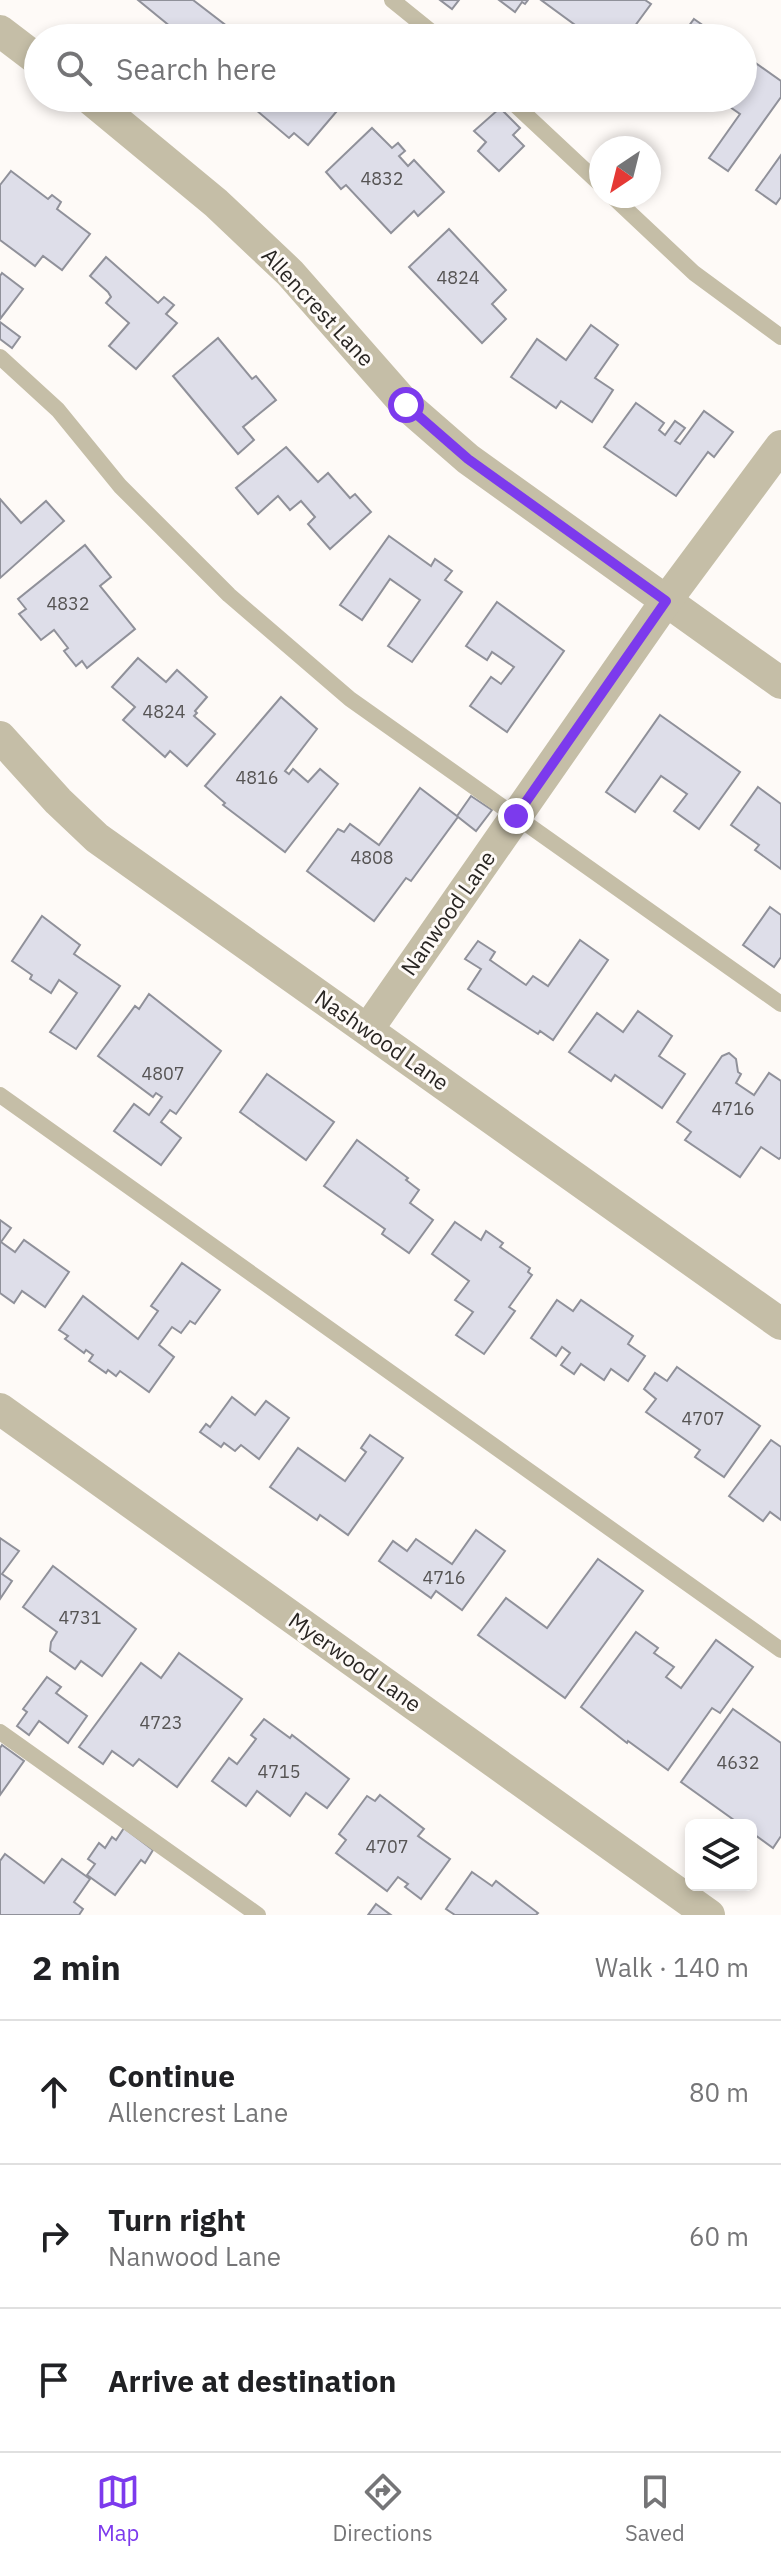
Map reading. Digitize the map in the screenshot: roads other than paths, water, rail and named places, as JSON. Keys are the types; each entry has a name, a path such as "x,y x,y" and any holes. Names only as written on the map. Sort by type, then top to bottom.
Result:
{"street":[{"path":"0,31 24,49"},
{"name":"Allencrest Lane","path":"106,112 216,203 290,273 406,405 468,459 781,683"},
{"name":"Nanwood Lane","path":"368,1029 666,601 781,446"},
{"name":"Nashwood Lane","path":"0,737 58,801 97,838 781,1324"},
{"name":"Myerwood Lane","path":"0,1409 709,1915"}],"lane":[{"path":"392,0 422,24"},
{"path":"523,112 589,174"},
{"path":"625,208 694,273 781,337"},
{"path":"0,357 58,410 120,486 229,595 350,699 781,1004"},
{"path":"0,1095 781,1650"},
{"path":"0,1732 258,1915"}]}
